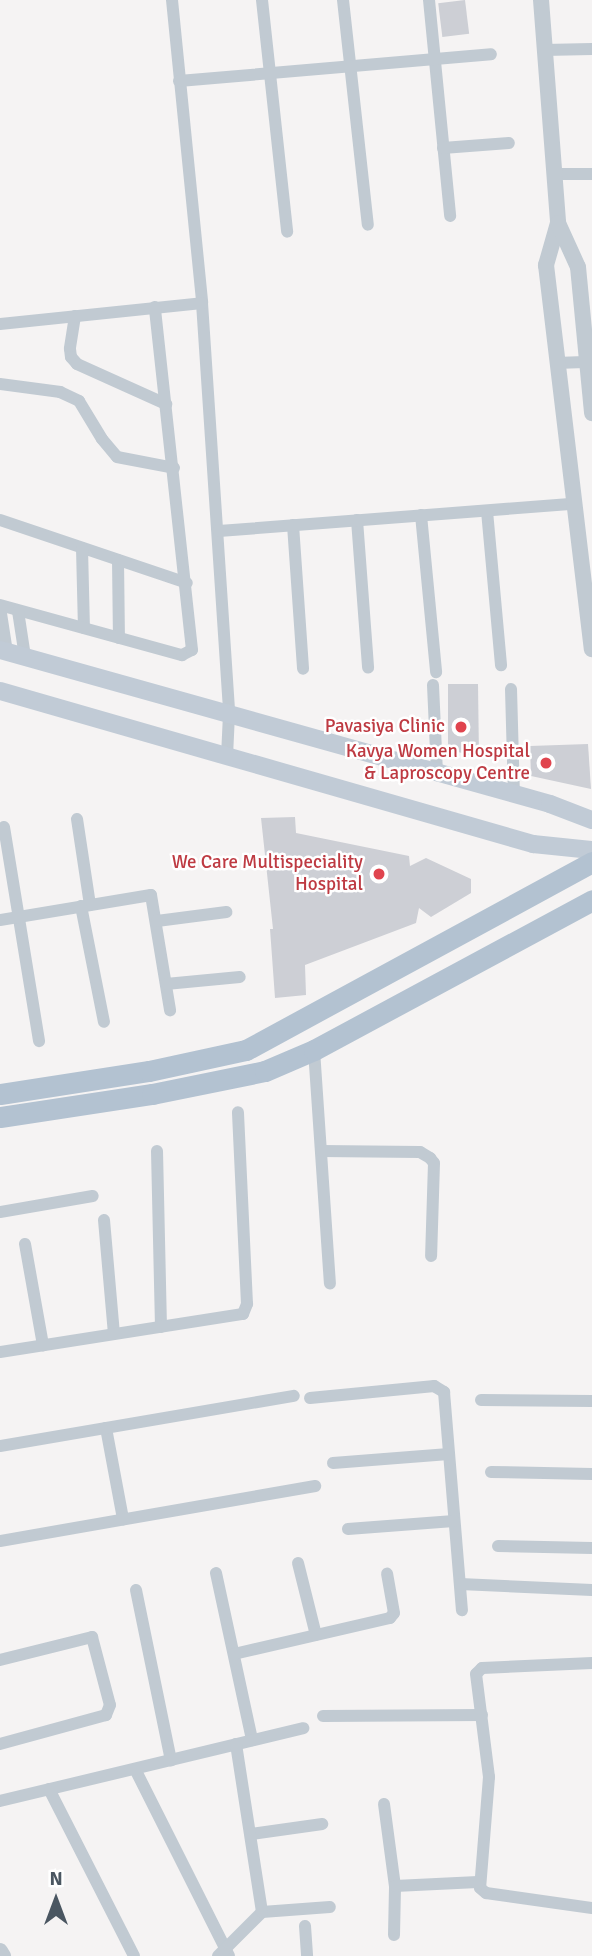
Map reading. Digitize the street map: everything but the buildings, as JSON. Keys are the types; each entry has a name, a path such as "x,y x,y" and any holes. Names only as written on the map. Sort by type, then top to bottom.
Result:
{"main road":[{"path":"11,653 514,794 592,820"},
{"path":"0,691 533,844 592,850"},
{"path":"0,1094 149,1071 246,1050 592,862"},
{"path":"0,1117 237,1079 265,1071 314,1050 592,900"}],"street":[{"path":"172,0 202,303 219,531 229,714 227,756"},
{"path":"262,0 287,232"},
{"path":"343,0 368,225"},
{"path":"429,0 450,216"},
{"path":"541,0 558,223 578,267 592,413"},
{"path":"544,50 592,49"},
{"path":"179,81 491,54"},
{"path":"443,148 509,143"},
{"path":"554,174 592,174"},
{"path":"558,223 546,265 592,649"},
{"path":"0,324 202,303"},
{"path":"11,653 0,606 182,654 189,653 194,644 155,307"},
{"path":"75,316 70,349 71,357 77,364 166,404"},
{"path":"556,363 589,363"},
{"path":"0,384 40,388 69,396 85,408 102,439 117,457 174,468"},
{"path":"219,531 573,504"},
{"path":"487,510 501,665"},
{"path":"421,515 434,678 437,773"},
{"path":"0,520 187,583"},
{"path":"357,520 368,668"},
{"path":"293,525 303,669"},
{"path":"82,548 85,628"},
{"path":"118,560 119,638"},
{"path":"11,653 18,611"},
{"path":"511,689 514,794"},
{"path":"77,819 86,905 104,1022"},
{"path":"4,827 39,1041"},
{"path":"0,920 151,895 170,1010"},
{"path":"157,922 226,912"},
{"path":"166,984 240,977"},
{"path":"314,1050 330,1283"},
{"path":"0,1352 243,1314 247,1310 238,1112"},
{"path":"157,1151 160,1327"},
{"path":"321,1151 420,1152 430,1158 433,1163 431,1256"},
{"path":"0,1212 93,1196"},
{"path":"104,1220 114,1334"},
{"path":"25,1244 43,1345"},
{"path":"310,1398 440,1387 444,1392 462,1610"},
{"path":"0,1446 294,1396"},
{"path":"481,1400 592,1401"},
{"path":"106,1428 123,1519"},
{"path":"333,1463 449,1454"},
{"path":"491,1472 592,1474"},
{"path":"0,1541 315,1486"},
{"path":"348,1529 454,1521"},
{"path":"498,1546 592,1548"},
{"path":"298,1563 316,1635"},
{"path":"216,1573 253,1740"},
{"path":"234,1654 393,1616 387,1573"},
{"path":"460,1584 592,1590"},
{"path":"135,1590 170,1760"},
{"path":"0,1660 92,1637 110,1711 0,1744"},
{"path":"592,1663 477,1670 489,1785 478,1882 480,1888 486,1893 592,1908"},
{"path":"323,1716 482,1715"},
{"path":"0,1801 303,1728"},
{"path":"236,1744 262,1912"},
{"path":"135,1769 225,1954 262,1912 330,1907"},
{"path":"49,1789 134,1956"},
{"path":"384,1804 395,1886 394,1935"},
{"path":"251,1834 322,1824"},
{"path":"395,1886 478,1882"},
{"path":"305,1926 307,1956"},
{"path":"0,1951 3,1956"}],"place":[{"name":"Pavasiya Clinic","path":"461,727"},
{"name":"Kavya Women Hospital & Laproscopy Centre","path":"546,763"},
{"name":"We Care Multispeciality Hospital","path":"379,874"}]}
